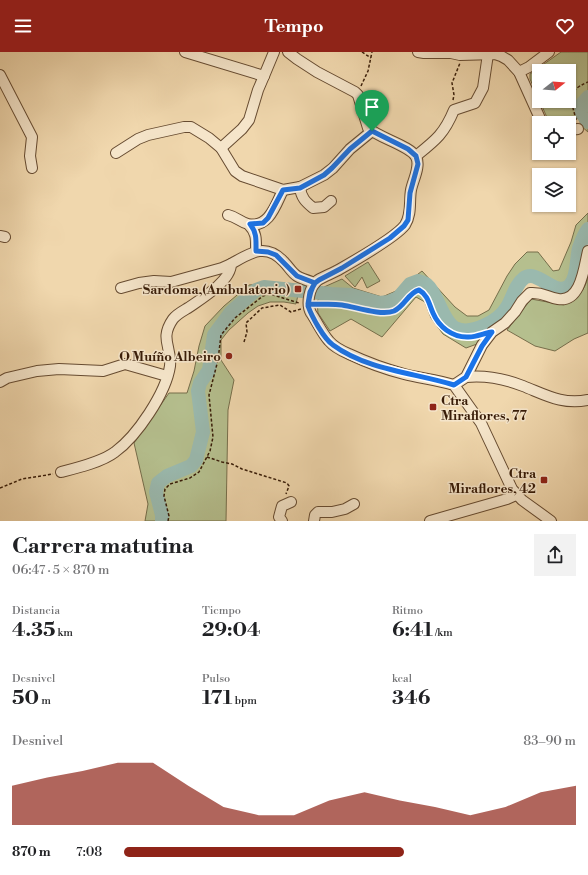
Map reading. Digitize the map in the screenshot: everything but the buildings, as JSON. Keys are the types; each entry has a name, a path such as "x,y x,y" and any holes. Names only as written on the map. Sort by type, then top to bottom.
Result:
{"street":[{"path":"185,52 264,76"},
{"path":"221,148 242,129 249,120 258,90 274,52"},
{"path":"288,52 317,72 355,92 360,98 365,122 368,128 408,149 416,156 418,164 410,193 409,215 404,226 390,238 342,268 319,280 314,285 309,304 319,326 330,342 345,352 358,358 402,373 454,385 481,422 512,490 516,495 551,521"},
{"path":"418,52 488,54 501,56 508,60 520,72 539,116"},
{"path":"520,72 549,52"},
{"path":"416,156 438,139 448,124 454,110 476,103 483,88 488,54"},
{"path":"0,75 32,137 30,156 32,168"},
{"path":"116,153 138,139 148,135 184,127 191,127 209,138 221,148 234,171 242,176 283,190 300,188 324,175 350,149 372,131"},
{"path":"300,188 301,194 305,201 313,208 324,207 331,201"},
{"path":"250,224 263,223 268,218 283,190"},
{"path":"228,215 235,216 250,224 256,235 256,251"},
{"path":"121,288 154,281 171,282 222,268 256,251 268,252 276,255 297,276 314,285"},
{"path":"466,377 482,346 492,332 505,323 530,293 540,292 559,299 567,298 575,293 581,282 588,252"},
{"path":"61,472 88,464 114,453 132,438 162,392 170,359 166,333 168,326 175,317 219,286 231,269 231,264"},
{"path":"0,382 7,378 37,371 59,369 103,371 125,364 167,376"},
{"path":"454,385 466,377 479,375 522,385 562,401 576,402 588,400"},
{"path":"430,521 507,499 516,495"},
{"path":"282,521 279,517 287,504"},
{"path":"314,521 315,515 318,512 332,512 345,509 354,504"}],"path":[{"path":"362,52 371,58"},
{"path":"355,92 361,86 366,76 372,52"},
{"path":"454,53 460,65 452,83 454,95 452,105 454,110"},
{"path":"572,116 570,101 571,96 574,90 588,82"},
{"path":"168,521 169,516 164,496 165,489 170,484 190,478 199,472 210,451 213,437 209,395 218,360 221,335 235,318 263,296 270,294 309,304 342,305 382,312 393,311 402,306 414,291 419,290 425,293 434,315 443,328 453,335 468,338 492,332"},
{"path":"244,342 247,332 246,323 262,308 280,305 291,312 309,304"},
{"path":"207,456 287,483 289,486 287,504"},
{"path":"0,488 22,479 61,472"}],"green space":[{"path":"561,52 588,52 588,132 581,126 579,118 576,119 576,116 546,116 543,108 576,108 576,64 544,64"},
{"path":"532,73 532,83 530,74"},
{"path":"588,213 588,240 581,267 572,287 564,292 547,288 533,279 524,283 504,320 477,344 466,348 443,334 431,318 425,302 416,297 382,337 351,319 330,331 318,313 317,302 324,287 342,279 353,288 382,297 396,291 422,271 455,307 467,316 478,316 489,310 507,276 515,264 527,252 538,252 553,271 559,270 571,242 576,225"},
{"path":"368,262 380,281 367,288 362,277 355,287 345,276"},
{"path":"588,275 588,333 574,339 555,351 535,346 507,330 531,299 564,305 580,293 587,281"},
{"path":"276,283 300,286 296,304 270,302 258,306 229,330 221,340 221,360 234,380 228,410 226,521 145,521 148,504 134,443 169,393 187,393 205,326 224,306 249,285"}],"waterway":[{"path":"588,97 581,105 582,113 588,122"},
{"path":"162,521 162,515 156,492 158,483 167,476 191,466 196,460 203,432 198,391 200,383 209,370 214,335 231,312 256,290 264,287 351,295 379,303 389,302 398,298 410,284 418,281 426,284 431,289 443,314 451,325 462,330 476,329 491,322 503,312 518,284 524,278 529,276 535,277 558,288 564,289 569,286 574,278 579,248 588,229"}],"place":[{"name":"Sardoma,(Ambulatorio)","path":"298,289"},
{"name":"O Muíño Albeiro","path":"229,356"},
{"name":"Ctra Miraflores, 77","path":"433,407"},
{"name":"Ctra Miraflores, 42","path":"544,480"}],"route":[{"path":"372,131 350,149 324,175 300,188 287,188 283,190 268,218 263,223 250,224 256,235 256,251 268,252 276,255 297,276 315,283 310,292 309,301 308,304 308,306 327,338 334,345 358,358 402,373 454,385 466,377 482,346 492,332 468,338 453,335 443,328 434,315 425,293 419,290 414,291 402,306 393,311 382,312 342,305 308,304 310,292 312,286 315,283 390,238 404,226 408,220 410,193 418,160 413,152 372,131"}]}
